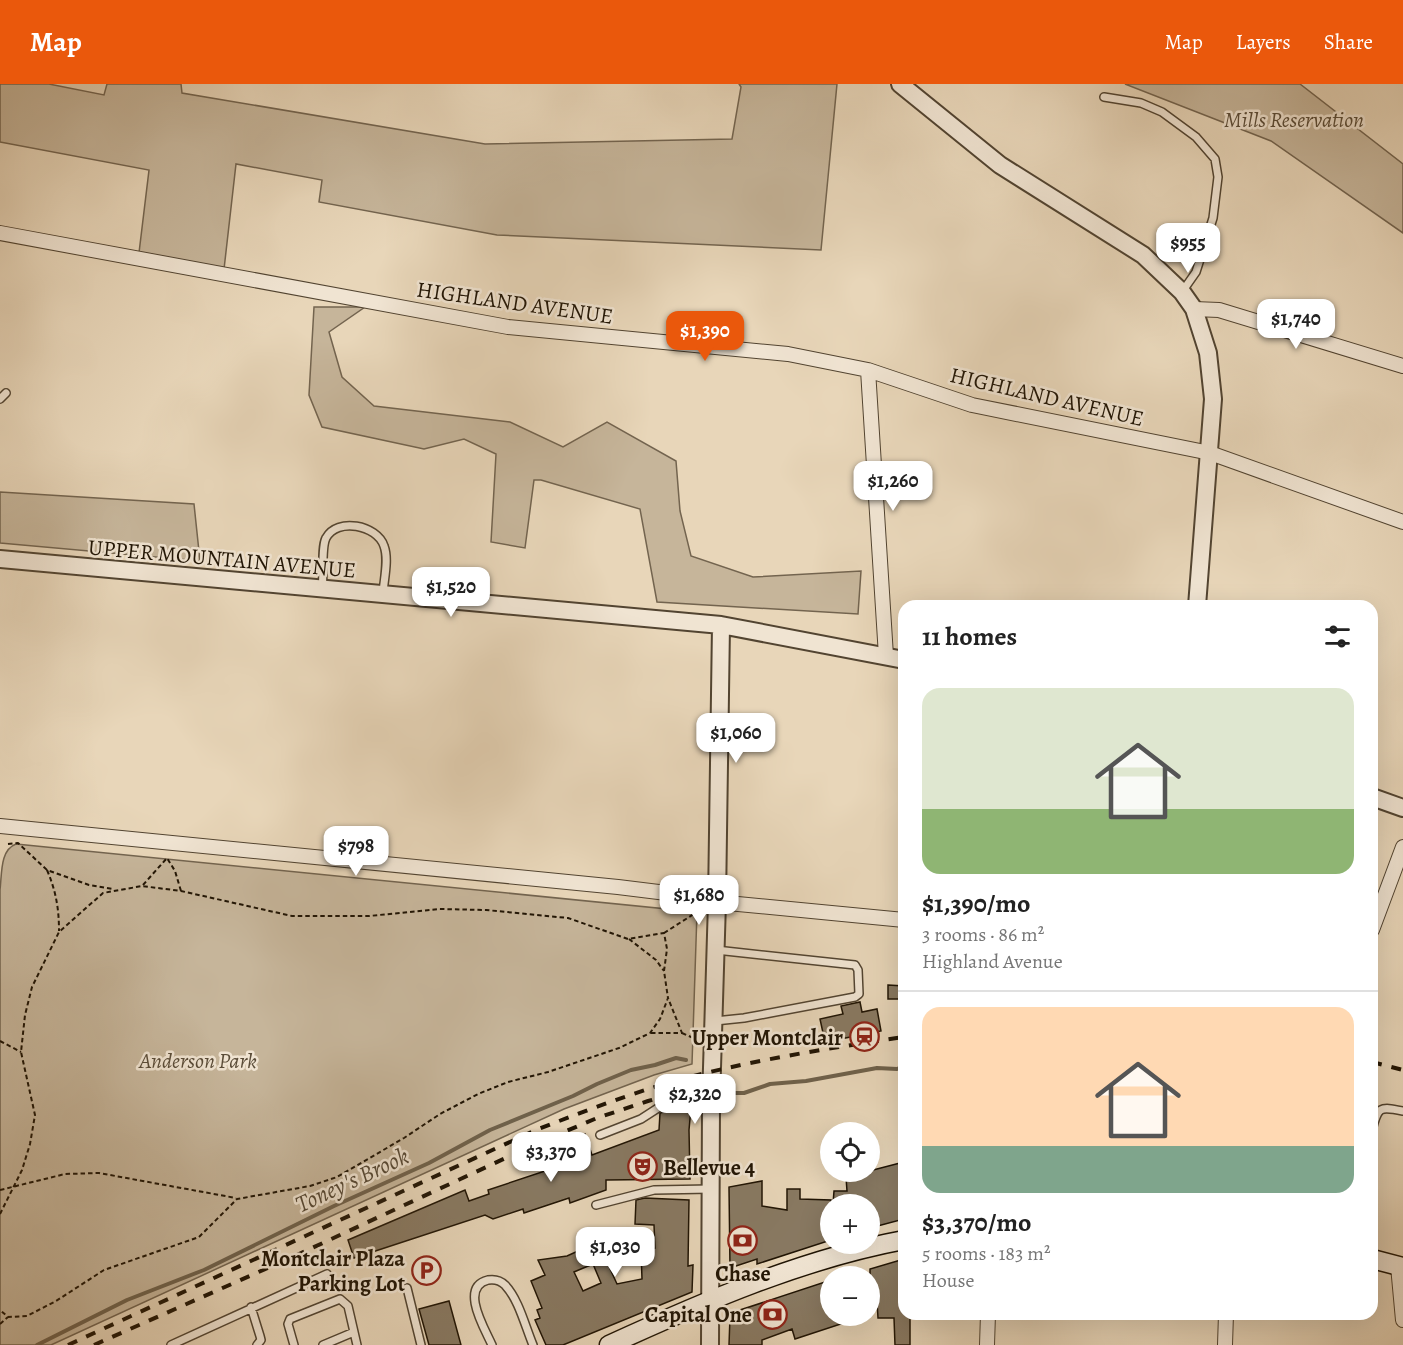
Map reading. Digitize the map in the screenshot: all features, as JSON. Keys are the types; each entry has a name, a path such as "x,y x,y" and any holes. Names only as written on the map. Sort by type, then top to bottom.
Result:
{"main road":[{"path":"609,1345 711,1300 803,1267 898,1242"},
{"path":"1378,1261 1401,1267"}],"street":[{"path":"900,84 1000,165 1143,255 1182,292 1194,309 1212,373 1213,399 1198,600"},
{"name":"HIGHLAND AVENUE","path":"0,233 508,327 788,354 868,370 972,405 1210,453 1403,522"},
{"path":"1194,309 1219,310 1403,366"},
{"path":"868,370 886,656"},
{"name":"UPPER MOUNTAIN AVENUE","path":"0,559 721,625 898,659"},
{"path":"710,1345 711,1101 715,1021 721,625"},
{"path":"1378,799 1403,808"},
{"path":"0,826 606,885 699,897 717,902 898,919"},
{"path":"1378,914 1403,847"},
{"path":"1401,1267 1403,1320"},
{"path":"987,1345 988,1320"},
{"path":"1225,1345 1226,1320"}],"lane":[{"path":"1104,97 1141,104 1162,112 1196,137 1215,159 1218,177 1213,218 1196,272 1182,292"},
{"path":"322,589 323,549 326,539 330,532 348,525 370,531 380,538 384,545 386,557 383,595"},
{"path":"715,1021 744,1018 855,997 859,994 858,970 855,965 716,950"},
{"path":"600,1135 674,1103 711,1101"},
{"path":"1378,1112 1386,1108 1403,1111"},
{"path":"596,1205 654,1190 711,1189"},
{"path":"171,1345 327,1274"},
{"path":"492,1345 473,1294 478,1285 488,1280 498,1280 505,1285 533,1345"},
{"path":"406,1288 421,1345"},
{"path":"294,1345 288,1322 290,1319 337,1300 344,1301 348,1305 357,1345"},
{"path":"251,1307 261,1336 257,1345"},
{"path":"323,1345 354,1332"}],"path":[{"path":"8,844 18,843 47,870 89,885 116,889"},
{"path":"142,886 168,858 181,891"},
{"path":"47,870 55,890 59,932"},
{"path":"0,1214 30,1144 35,1115 21,1052 25,1015 32,987 59,932 103,893 142,886 181,891 292,916 369,916 439,909 568,918 628,939 656,960 664,971"},
{"path":"628,939 664,933 697,912 699,897"},
{"path":"664,933 667,949 664,971 668,998 682,1033"},
{"path":"650,1033 660,1019 668,998"},
{"path":"0,1190 65,1174 99,1173 237,1199 310,1186 337,1177 440,1114 478,1094 508,1082 548,1072 619,1048 650,1033 682,1033 698,1040"},
{"path":"0,1041 21,1052"},
{"path":"0,1324 8,1317 27,1316 56,1301 104,1269 199,1237 237,1199"},
{"path":"0,1310 8,1317"}],"green space":[{"path":"0,84 49,84 104,95 107,84 181,84 182,93 485,144 732,139 741,87 739,84 837,84 821,250 497,235 319,202 322,180 236,164 223,278 138,261 149,170 0,142"},
{"name":"Mills Reservation","path":"1125,84 1300,84 1403,164 1403,233 1271,141"},
{"path":"314,307 365,307 329,332 342,377 374,406 510,422 563,447 607,422 676,461 680,511 691,556 753,577 861,571 858,614 657,602 640,509 541,480 534,480 525,548 491,542 496,454 464,439 424,449 322,427 309,395"},
{"path":"0,492 194,504 200,561 0,543"},
{"name":"Anderson Park","path":"16,844 697,912 692,1064 654,1075 564,1109 51,1345 0,1345 0,890 4,857 7,851"}],"building":[{"path":"888,985 898,986 898,999 888,999"},
{"path":"860,1002 862,1012 877,1009 881,1031 825,1042 820,1019 843,1014 841,1006"},
{"path":"691,1108 690,1179 606,1180 606,1190 570,1203 569,1198 524,1213 523,1209 493,1219 485,1215 354,1258 348,1240 465,1190 469,1201 489,1194 488,1190 554,1168 548,1149 585,1134 592,1155 659,1130 660,1113"},
{"path":"898,1164 898,1221 880,1225 880,1194 834,1194 834,1191 847,1191 846,1182 880,1182 880,1168"},
{"path":"762,1181 762,1206 787,1210 787,1189 800,1189 800,1199 820,1200 820,1244 757,1264 757,1259 730,1268 729,1187"},
{"path":"645,1198 689,1200 688,1266 693,1265 692,1292 563,1345 546,1345 535,1320 540,1318 537,1310 542,1308 531,1281 545,1275 538,1260 567,1256 598,1242 617,1284 642,1279 641,1250 655,1248 654,1225 635,1224 636,1200","holes":["593,1264 601,1283 583,1291 574,1272"]},
{"path":"898,1261 898,1320 910,1320 910,1345 895,1345 894,1318 880,1318 880,1266"},
{"path":"820,1284 820,1326 835,1326 795,1339 792,1329 762,1340 762,1345 729,1345 730,1317 734,1312"},
{"path":"449,1301 461,1345 429,1345 419,1309"}],"waterway":[{"name":"Toney's Brook","path":"37,1345 127,1300 204,1270 334,1206 429,1163 490,1130 631,1070 676,1058 686,1060"},
{"name":"Toney's Brook","path":"735,1093 744,1093 770,1084 806,1081 877,1068 898,1069"}],"railway":[{"path":"68,1345 536,1130 598,1106 661,1085 721,1069 813,1051 898,1038"},
{"path":"1378,1064 1403,1070"},
{"path":"94,1345 597,1118 738,1076"}],"place":[{"name":"Upper Montclair","path":"864,1037"},
{"name":"Bellevue 4","path":"642,1167"},
{"name":"Chase","path":"743,1241"},
{"name":"Montclair Plaza Parking Lot","path":"426,1271"},
{"name":"Capital One","path":"773,1314"}]}
